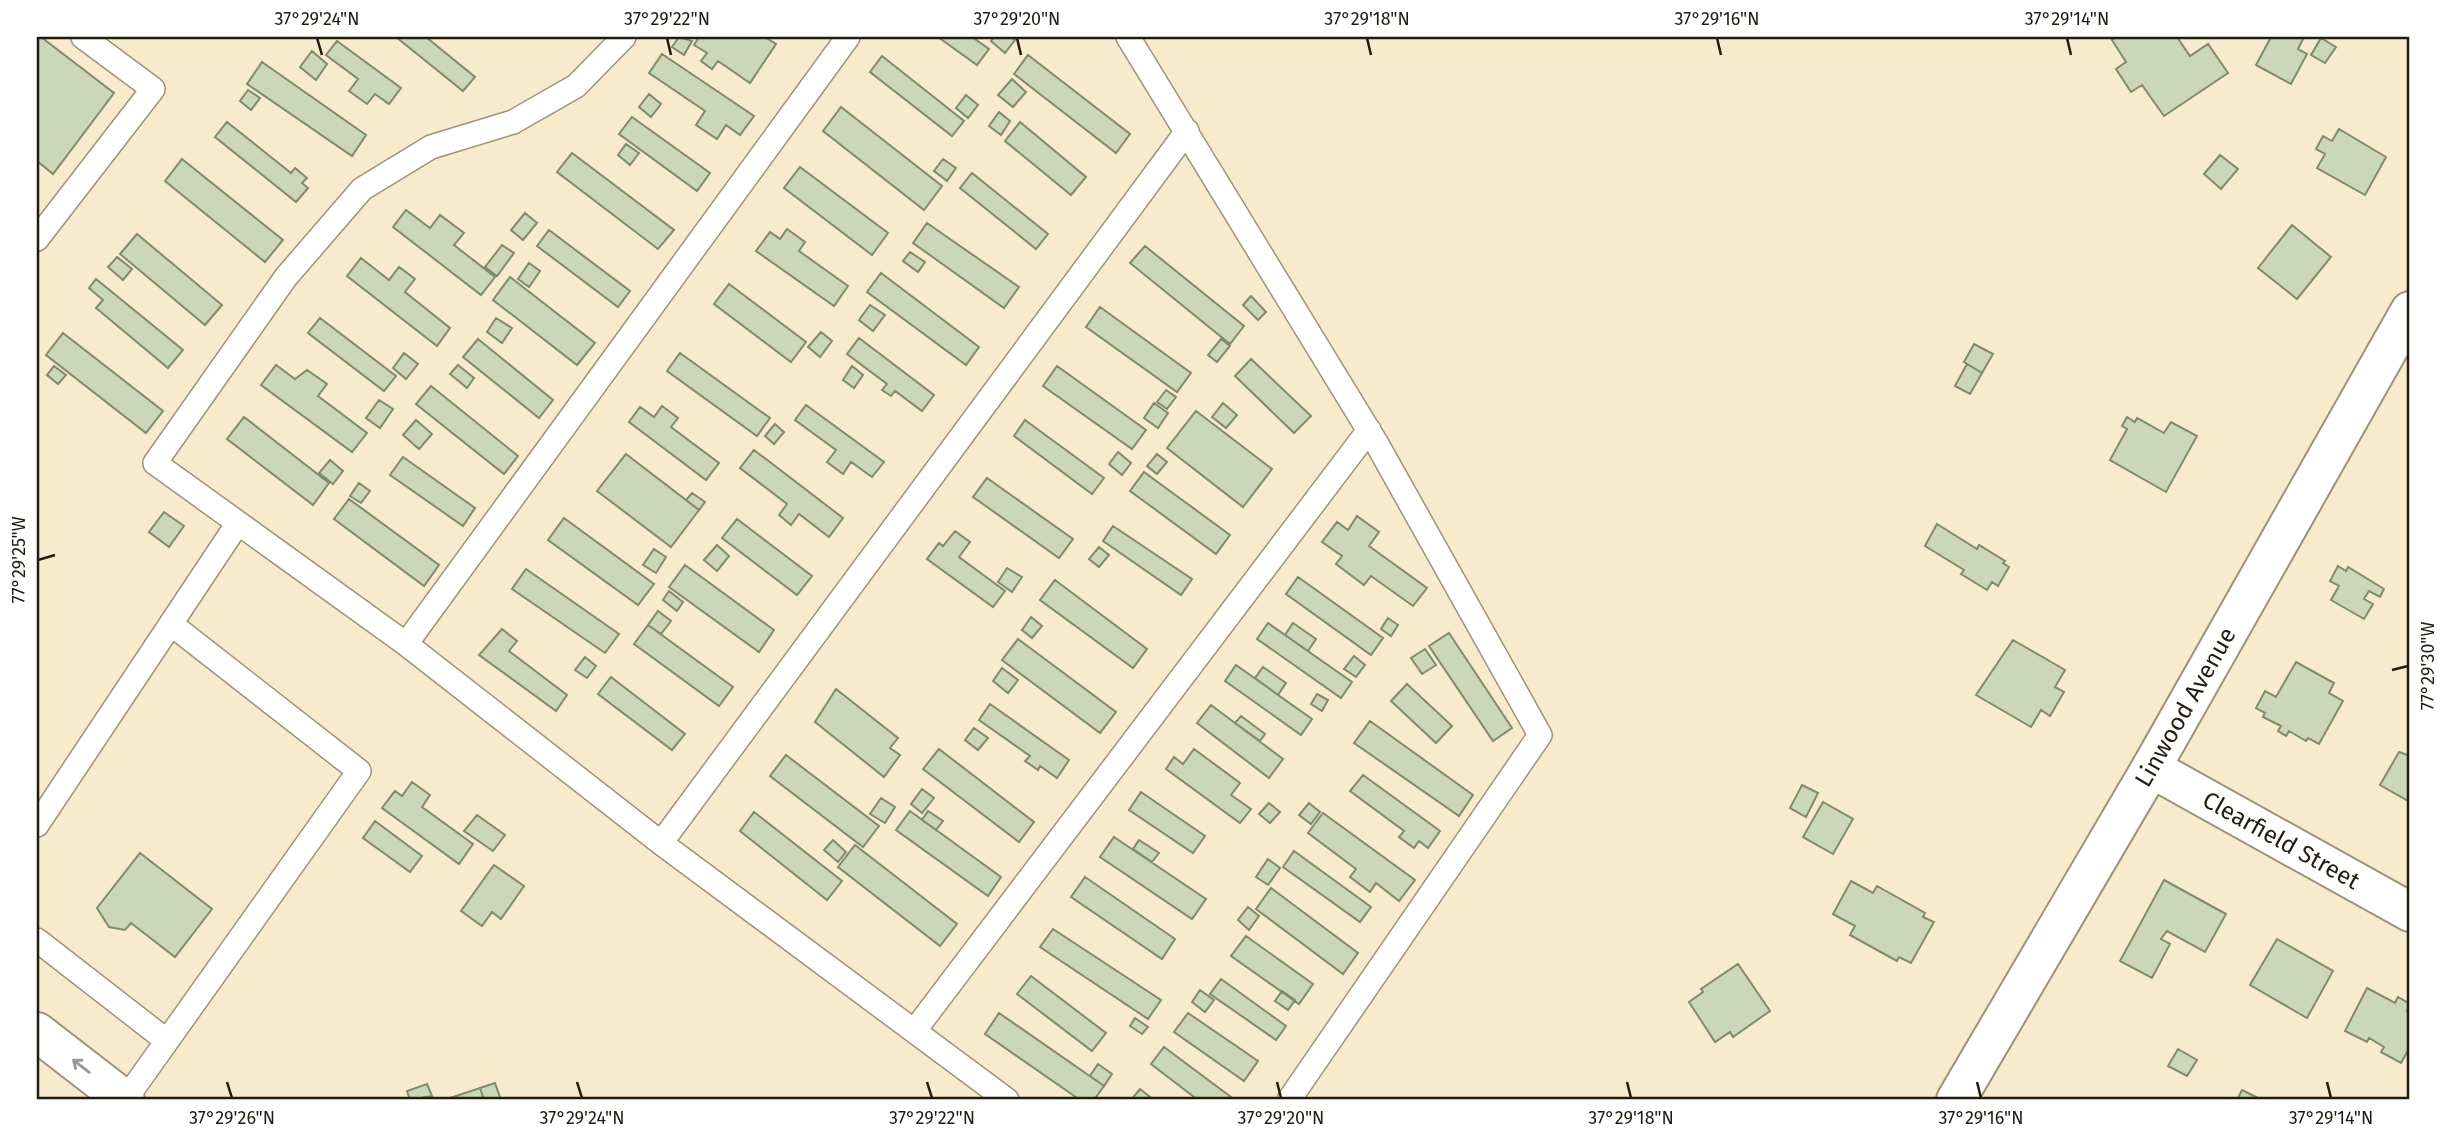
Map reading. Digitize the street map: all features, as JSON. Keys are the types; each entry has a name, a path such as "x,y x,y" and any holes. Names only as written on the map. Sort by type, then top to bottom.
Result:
{"street":[{"name":"Linwood Avenue","path":"1956,1100 2151,768 2410,311"},
{"name":"Clearfield Street","path":"2151,768 2410,912"},
{"path":"37,1032 125,1100"}],"lane":[{"path":"37,239 153,89 83,37"},
{"path":"624,37 576,86 513,122 431,147 362,190 286,277 155,463 406,644 661,843 1007,1100"},
{"path":"406,644 848,37"},
{"path":"1128,37 1369,430 1540,736 1289,1100"},
{"path":"661,843 1187,131"},
{"path":"915,1030 1369,430"},
{"path":"37,825 238,523"},
{"path":"125,1100 359,771 171,624"},
{"path":"37,940 167,1041"}],"building":[{"path":"37,37 41,37 114,93 53,174 37,161"},
{"path":"396,37 426,37 475,77 463,91"},
{"path":"679,37 692,41 684,55 672,47"},
{"path":"699,37 765,37 776,44 750,83 718,61 712,69 701,61 707,53 694,45"},
{"path":"938,37 972,37 989,49 977,65"},
{"path":"994,37 1011,37 1015,40 1005,53 991,41"},
{"path":"2116,37 2177,37 2190,56 2208,44 2228,73 2164,116 2142,85 2131,92 2116,69 2126,62 2112,40"},
{"path":"2271,37 2304,37 2298,49 2307,54 2291,84 2256,65"},
{"path":"2321,38 2336,47 2325,63 2311,55"},
{"path":"337,41 401,88 389,104 375,94 367,104 349,91 358,79 326,55"},
{"path":"312,51 327,64 316,80 300,67"},
{"path":"662,54 754,116 740,135 726,125 717,139 696,125 705,111 649,73"},
{"path":"1028,55 1130,134 1116,153 1014,74"},
{"path":"882,56 964,121 952,136 870,72"},
{"path":"262,62 366,135 352,156 247,84"},
{"path":"1012,79 1026,92 1013,107 998,95"},
{"path":"248,90 260,98 251,110 240,101"},
{"path":"649,94 661,104 651,117 639,107"},
{"path":"966,95 978,105 968,118 956,108"},
{"path":"841,107 942,186 924,210 823,131"},
{"path":"999,112 1010,121 1001,135 989,126"},
{"path":"632,117 710,173 697,191 619,134"},
{"path":"227,122 291,173 295,168 307,178 302,183 308,188 296,202 215,137"},
{"path":"1020,122 1086,177 1071,195 1005,141"},
{"path":"2339,129 2386,157 2365,195 2317,168 2325,154 2316,149 2323,136 2332,141"},
{"path":"626,144 639,153 630,165 618,155"},
{"path":"572,153 674,230 658,249 557,172"},
{"path":"2220,155 2238,169 2221,189 2204,174"},
{"path":"182,159 283,240 265,262 165,181"},
{"path":"943,159 956,168 947,181 934,171"},
{"path":"800,167 888,233 872,255 784,188"},
{"path":"972,173 1048,234 1036,249 960,188"},
{"path":"406,210 430,228 440,215 464,233 454,245 495,277 481,295 393,227"},
{"path":"525,213 537,223 523,240 511,230"},
{"path":"927,223 1019,287 1004,308 913,243"},
{"path":"2292,225 2331,257 2297,299 2258,268"},
{"path":"787,229 805,242 799,251 848,286 834,306 756,251 770,232 780,239"},
{"path":"549,230 630,291 618,307 537,246"},
{"path":"137,234 222,305 205,325 120,254"},
{"path":"502,245 514,253 497,276 485,267"},
{"path":"1145,246 1244,326 1230,344 1130,263"},
{"path":"910,252 925,262 918,272 903,261"},
{"path":"117,257 132,269 123,280 108,267"},
{"path":"361,258 389,280 399,267 415,279 405,292 450,328 437,346 347,276"},
{"path":"529,263 540,271 529,287 518,279"},
{"path":"881,273 979,347 966,365 867,292"},
{"path":"510,277 595,343 577,365 493,300"},
{"path":"96,279 183,350 168,368 96,308 103,300 89,288"},
{"path":"729,284 806,342 791,362 714,304"},
{"path":"1251,296 1266,312 1258,320 1243,305"},
{"path":"870,305 885,315 873,331 859,320"},
{"path":"1100,307 1191,373 1177,392 1086,327"},
{"path":"320,318 396,376 384,391 308,333"},
{"path":"496,318 512,328 502,343 487,332"},
{"path":"821,332 832,341 820,357 808,347"},
{"path":"63,333 163,411 146,433 46,355"},
{"path":"859,338 934,395 922,411 895,391 891,396 882,390 887,384 847,354"},
{"path":"478,339 553,400 539,418 463,357"},
{"path":"1221,339 1230,346 1217,362 1208,355"},
{"path":"1974,344 1993,354 1982,373 1964,362"},
{"path":"404,353 418,364 406,379 393,368"},
{"path":"680,353 770,418 757,436 667,371"},
{"path":"1251,359 1311,416 1294,433 1235,376"},
{"path":"1967,364 1982,373 1970,394 1955,386"},
{"path":"276,365 295,379 307,370 327,384 318,396 367,433 352,452 261,385"},
{"path":"458,365 474,378 467,388 450,374"},
{"path":"54,366 66,375 58,384 47,375"},
{"path":"852,366 863,375 854,388 843,380"},
{"path":"1057,366 1146,430 1132,449 1043,386"},
{"path":"431,386 518,456 504,474 416,404"},
{"path":"1166,390 1176,397 1167,409 1157,402"},
{"path":"379,400 393,409 380,428 366,418"},
{"path":"1154,403 1168,413 1158,428 1144,418"},
{"path":"1223,403 1237,415 1226,428 1212,417"},
{"path":"806,405 884,462 872,477 851,462 843,474 827,462 836,450 795,420"},
{"path":"662,406 678,418 671,427 719,463 706,480 629,422 640,407 654,417"},
{"path":"1196,411 1272,469 1243,507 1167,448"},
{"path":"244,417 329,483 313,505 227,439"},
{"path":"2127,417 2135,422 2137,418 2164,433 2171,422 2197,436 2166,492 2110,460 2127,429 2122,426"},
{"path":"416,420 432,434 419,449 403,435"},
{"path":"1025,420 1104,478 1092,494 1014,436"},
{"path":"775,424 784,432 774,444 765,436"},
{"path":"754,450 843,518 829,537 799,514 791,525 779,515 787,504 740,468"},
{"path":"1118,452 1131,463 1122,475 1109,464"},
{"path":"626,454 699,510 671,547 597,491"},
{"path":"1157,454 1167,462 1157,474 1147,466"},
{"path":"403,457 475,508 463,526 390,475"},
{"path":"330,460 343,471 333,484 319,473"},
{"path":"1144,472 1230,535 1216,554 1130,491"},
{"path":"987,478 1073,539 1059,558 973,497"},
{"path":"359,483 370,491 361,503 350,496"},
{"path":"692,493 705,502 699,510 686,500"},
{"path":"349,499 439,565 424,586 334,519"},
{"path":"164,512 184,526 169,547 149,532"},
{"path":"1357,516 1379,532 1369,546 1427,588 1413,606 1371,576 1364,585 1336,564 1342,556 1322,542 1337,522 1348,530"},
{"path":"564,518 654,584 638,605 548,540"},
{"path":"737,519 812,576 797,595 722,538"},
{"path":"1937,524 1977,549 1979,545 2005,561 2003,563 2009,567 1998,586 1992,582 1987,590 1961,574 1964,570 1925,546"},
{"path":"1113,526 1192,579 1181,595 1103,541"},
{"path":"955,531 970,542 959,557 1005,591 993,607 927,559 939,543 943,546"},
{"path":"717,545 729,556 717,571 704,560"},
{"path":"1099,547 1109,555 1099,567 1089,559"},
{"path":"654,549 666,557 656,573 643,565"},
{"path":"685,565 774,630 759,652 669,587"},
{"path":"2338,566 2346,571 2348,567 2384,589 2380,597 2369,591 2364,599 2373,604 2364,619 2331,600 2339,586 2330,581"},
{"path":"1007,568 1022,577 1012,592 998,582"},
{"path":"526,569 619,634 605,653 512,589"},
{"path":"1298,577 1383,638 1371,655 1286,594"},
{"path":"1055,580 1147,649 1133,668 1040,600"},
{"path":"669,591 683,602 677,611 663,600"},
{"path":"658,611 671,621 661,634 648,625"},
{"path":"1031,617 1042,626 1032,638 1022,630"},
{"path":"1388,618 1398,625 1391,636 1381,629"},
{"path":"1268,623 1352,682 1341,698 1257,639"},
{"path":"1293,623 1316,639 1308,651 1285,635"},
{"path":"648,625 733,687 719,706 634,644"},
{"path":"502,629 517,641 509,651 567,695 556,711 479,655"},
{"path":"1449,633 1512,728 1493,741 1429,646"},
{"path":"1018,639 1116,712 1100,733 1002,660"},
{"path":"2013,640 2065,670 2055,687 2064,692 2050,716 2041,710 2031,727 1976,695"},
{"path":"1425,649 1436,665 1422,674 1411,658"},
{"path":"1354,656 1365,665 1356,677 1344,669"},
{"path":"585,657 596,666 587,678 575,670"},
{"path":"2296,662 2334,683 2329,693 2343,701 2319,744 2308,738 2306,741 2289,731 2286,736 2278,731 2281,726 2263,717 2265,713 2256,708 2265,691 2276,697"},
{"path":"1236,665 1312,719 1301,735 1225,681"},
{"path":"1263,667 1286,683 1278,695 1255,678"},
{"path":"1002,668 1018,680 1008,693 993,681"},
{"path":"611,677 685,734 672,750 598,694"},
{"path":"1407,684 1452,726 1436,743 1391,701"},
{"path":"836,689 898,738 890,748 900,755 884,777 815,722"},
{"path":"1317,694 1328,700 1322,711 1311,704"},
{"path":"990,704 1069,760 1057,778 1040,766 1038,770 1025,761 1030,756 979,720"},
{"path":"1211,705 1283,759 1269,778 1197,723"},
{"path":"1241,716 1265,734 1260,741 1235,723"},
{"path":"1370,721 1473,795 1459,816 1354,743"},
{"path":"974,728 988,738 978,750 965,740"},
{"path":"939,749 1034,822 1019,842 923,769"},
{"path":"1194,749 1240,783 1231,795 1251,809 1240,823 1166,769 1174,757 1183,764"},
{"path":"2399,752 2410,756 2410,802 2380,785"},
{"path":"786,755 879,826 863,847 770,776"},
{"path":"1363,775 1440,831 1428,848 1419,841 1414,848 1399,837 1404,831 1350,791"},
{"path":"412,782 430,795 422,807 473,844 459,864 382,808 395,791 402,796"},
{"path":"1802,785 1818,793 1806,817 1790,808"},
{"path":"922,789 934,798 922,813 911,804"},
{"path":"1141,792 1205,836 1193,853 1129,810"},
{"path":"881,798 895,807 885,823 870,814"},
{"path":"1823,802 1853,819 1833,854 1803,837"},
{"path":"1269,803 1280,812 1270,823 1259,814"},
{"path":"1309,803 1320,812 1311,824 1299,815"},
{"path":"910,811 1001,877 988,896 896,830"},
{"path":"928,811 943,821 936,830 922,820"},
{"path":"754,812 842,881 827,900 740,831"},
{"path":"1323,813 1415,880 1399,901 1376,883 1370,892 1350,877 1356,869 1308,833"},
{"path":"477,815 505,835 493,851 464,831"},
{"path":"375,821 422,856 410,872 363,838"},
{"path":"1114,837 1206,899 1192,919 1100,857"},
{"path":"833,840 846,852 838,862 824,850"},
{"path":"1139,840 1159,853 1152,862 1133,849"},
{"path":"855,845 957,924 940,946 838,867"},
{"path":"1294,851 1371,907 1360,922 1283,867"},
{"path":"140,853 212,909 175,957 131,923 125,930 109,927 97,908"},
{"path":"1268,859 1280,868 1268,885 1256,877"},
{"path":"494,865 524,886 501,919 492,912 482,926 461,911"},
{"path":"1085,877 1175,939 1162,959 1071,897"},
{"path":"2164,880 2226,914 2205,952 2167,931 2161,939 2170,944 2152,978 2120,961"},
{"path":"1851,881 1873,893 1877,886 1925,913 1923,917 1934,922 1911,963 1899,957 1897,961 1850,935 1855,926 1833,914"},
{"path":"1271,888 1358,953 1343,974 1256,909"},
{"path":"1248,907 1259,916 1249,930 1238,920"},
{"path":"1053,929 1161,1000 1148,1019 1040,947"},
{"path":"1246,936 1313,984 1299,1004 1231,956"},
{"path":"2277,939 2333,971 2307,1018 2250,985"},
{"path":"1738,964 1770,1011 1733,1037 1730,1032 1715,1042 1689,1002 1703,992 1701,989"},
{"path":"1031,976 1106,1033 1092,1051 1017,994"},
{"path":"1221,979 1286,1026 1276,1040 1210,994"},
{"path":"2367,988 2395,1003 2398,997 2410,1004 2407,1011 2410,1012 2410,1047 2401,1063 2381,1052 2384,1047 2369,1038 2367,1042 2345,1031"},
{"path":"1200,990 1214,1000 1205,1012 1192,1002"},
{"path":"1282,991 1295,1000 1288,1010 1275,1001"},
{"path":"999,1013 1104,1086 1094,1100 1080,1100 985,1034"},
{"path":"1188,1013 1258,1061 1244,1081 1174,1032"},
{"path":"1135,1018 1148,1027 1142,1034 1130,1026"},
{"path":"1164,1047 1235,1100 1198,1100 1151,1064"},
{"path":"2178,1049 2197,1060 2187,1076 2168,1066"},
{"path":"1098,1064 1112,1074 1104,1086 1090,1076"},
{"path":"495,1083 501,1100 484,1100 480,1088"},
{"path":"427,1084 432,1096 410,1100 407,1091"},
{"path":"480,1088 484,1100 444,1100"},
{"path":"1140,1089 1154,1100 1131,1100"},
{"path":"2242,1090 2262,1100 2237,1100"}]}
